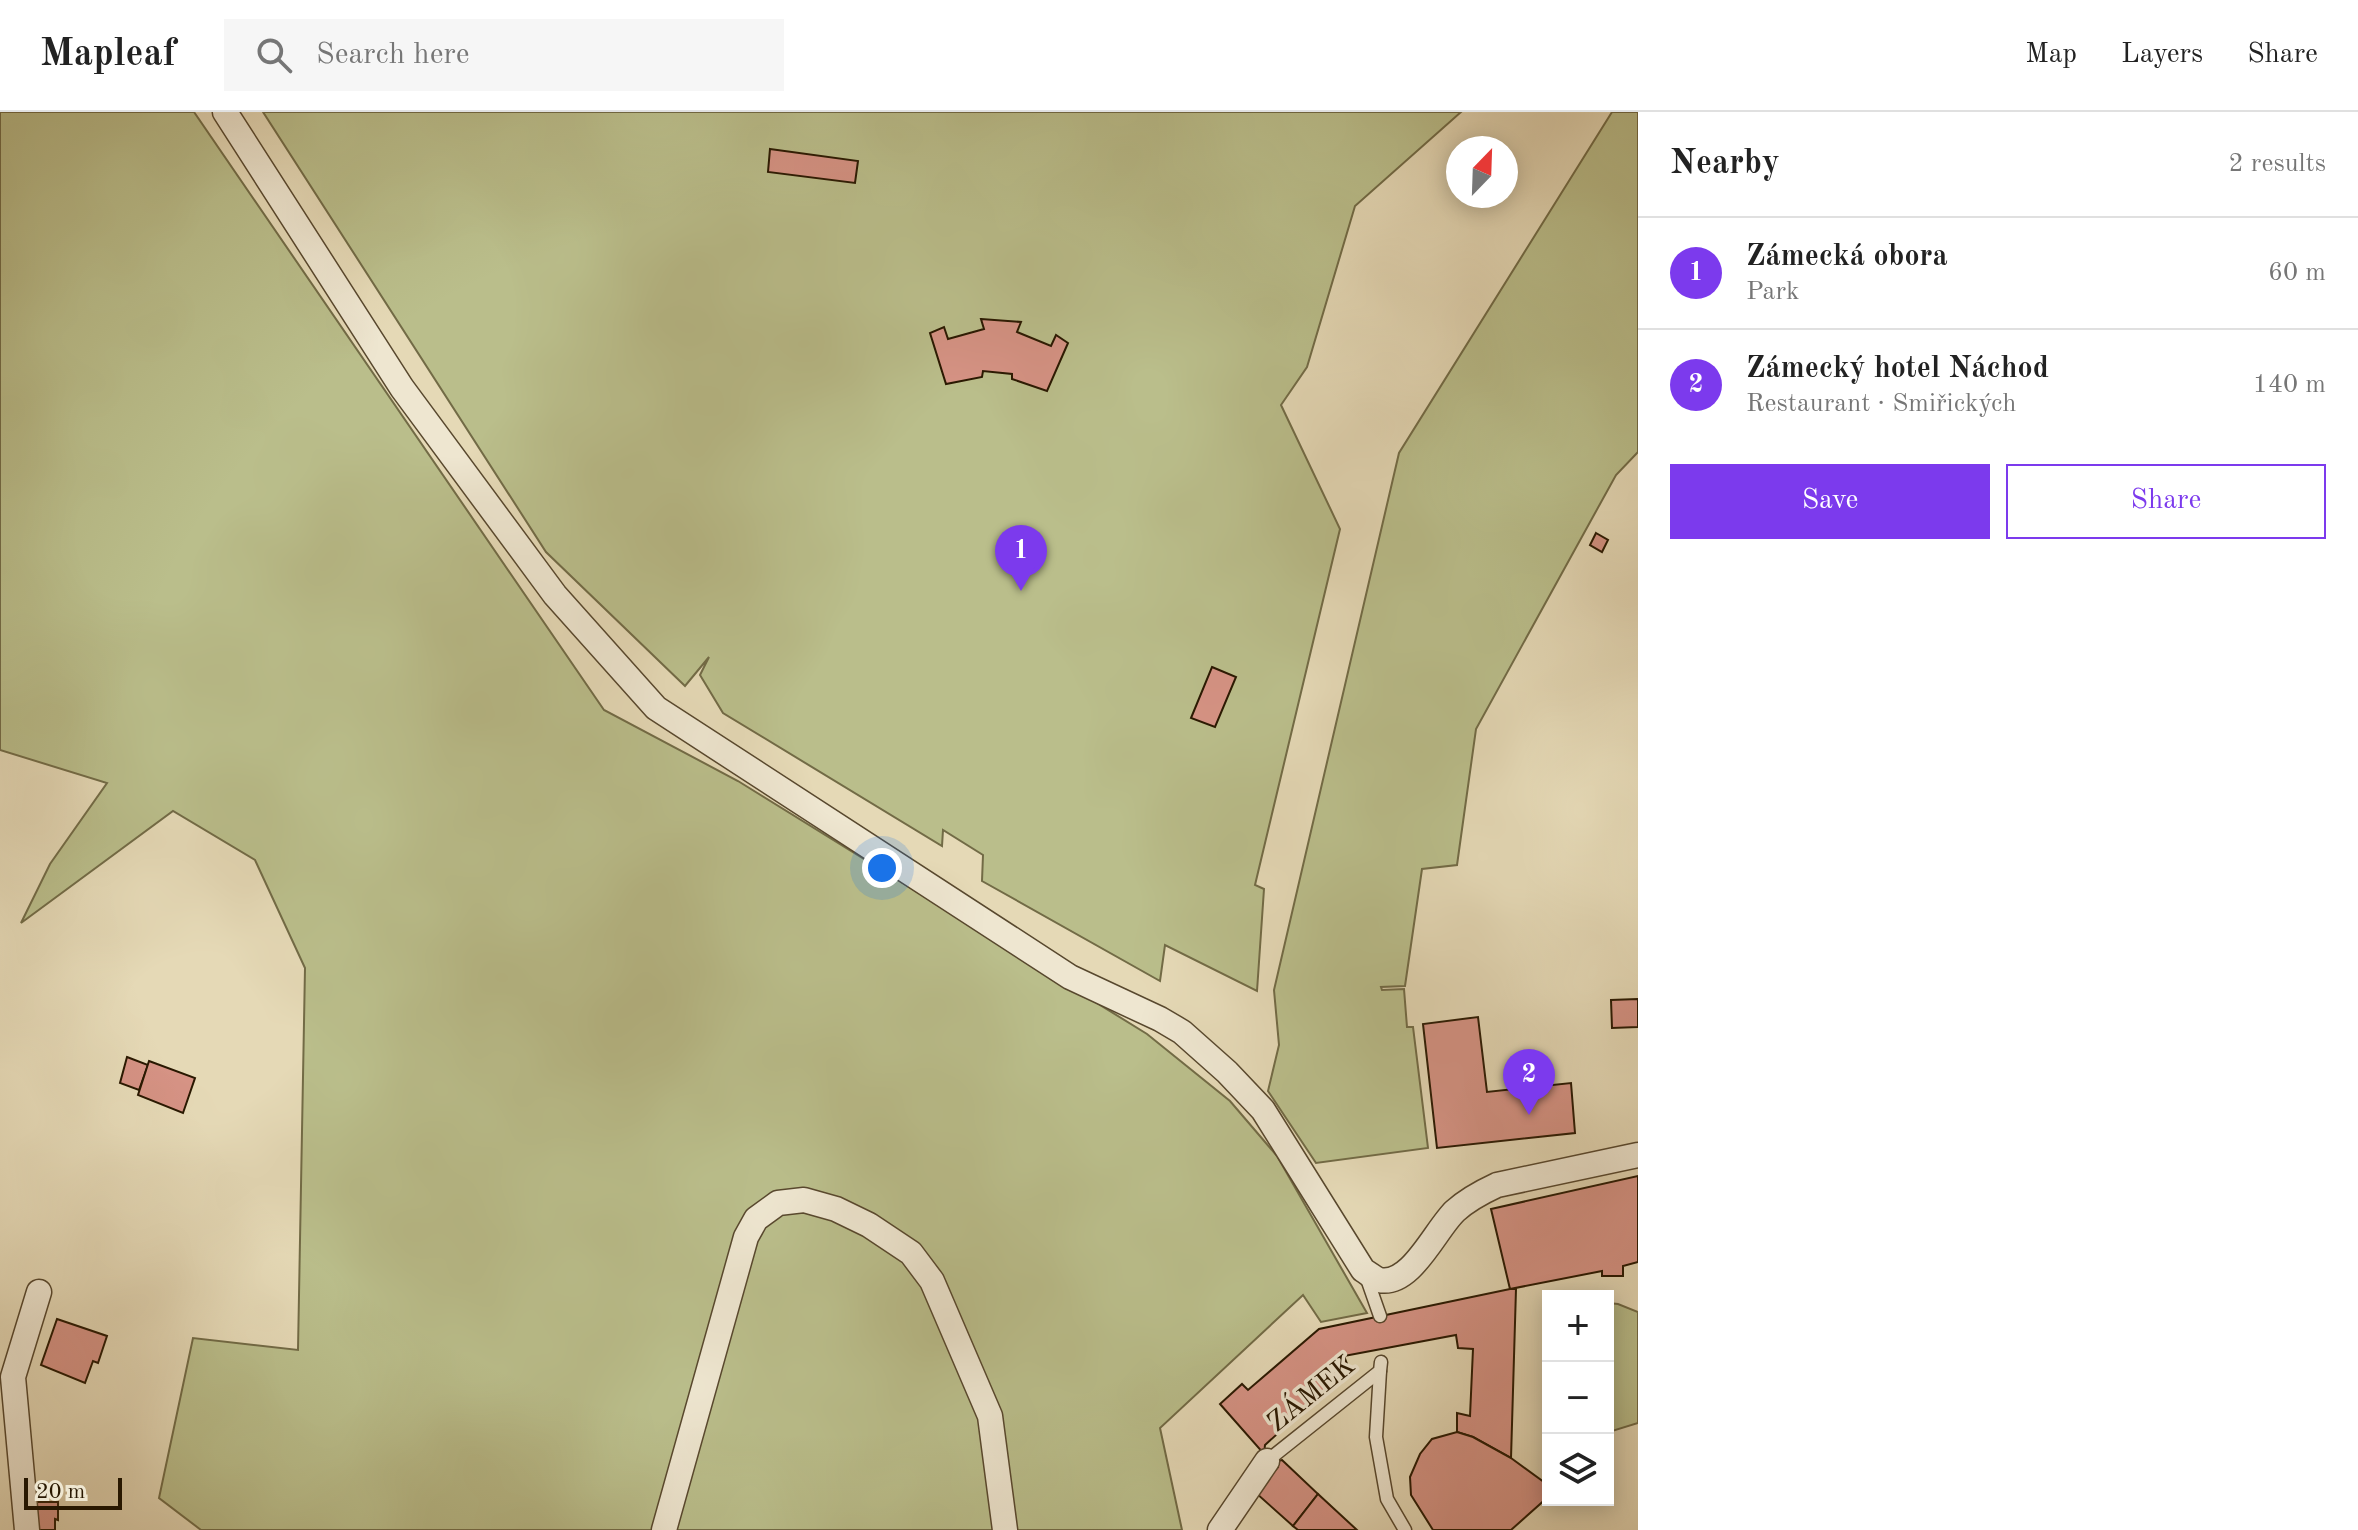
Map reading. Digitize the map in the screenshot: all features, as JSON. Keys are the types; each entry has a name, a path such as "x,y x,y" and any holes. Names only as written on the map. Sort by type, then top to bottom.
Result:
{"street":[{"path":"225,112 402,388 555,595 656,708 1070,977 1182,1032 1227,1072 1263,1110 1363,1270 1378,1280 1392,1279 1405,1273 1456,1210 1497,1185 1638,1155"},
{"path":"664,1530 746,1237 756,1219 778,1203 804,1200 836,1209 869,1225 911,1253 932,1281 990,1416 1005,1530"},
{"path":"27,1530 13,1377 39,1292"},
{"path":"1220,1530 1267,1461"}],"lane":[{"path":"1363,1270 1380,1316"},
{"name":"ZÁMEK","path":"1267,1461 1381,1367 1376,1437 1387,1499 1405,1530"}],"green space":[{"path":"0,112 194,112 604,710 738,781 1147,1034 1230,1101 1277,1156 1367,1313 1321,1322 1303,1295 1160,1428 1182,1530 201,1530 159,1498 193,1338 298,1350 305,968 255,860 173,811 21,923 50,864 107,783 0,750"},
{"path":"263,112 1461,112 1355,206 1307,367 1281,405 1340,529 1255,885 1264,889 1257,991 1165,945 1160,981 982,881 983,855 943,830 942,846 723,713 700,675 709,657 685,686 546,552"},
{"path":"1612,112 1638,112 1638,452 1616,475 1476,729 1457,865 1422,869 1405,986 1381,987 1382,990 1404,989 1407,1027 1413,1027 1428,1148 1316,1163 1268,1091 1279,1045 1274,990 1399,453"},
{"path":"1614,1304 1638,1312 1638,1423 1614,1430"}],"building":[{"path":"770,149 858,161 855,183 768,172"},
{"path":"981,319 1021,322 1017,332 1051,346 1056,335 1068,343 1047,391 1012,379 1012,374 983,371 982,377 946,384 930,333 944,327 948,339 984,329"},
{"path":"1596,533 1608,540 1602,552 1590,545"},
{"path":"1212,667 1236,677 1215,727 1191,718"},
{"path":"1638,999 1638,1027 1612,1028 1611,1000"},
{"path":"1478,1017 1487,1092 1571,1083 1575,1133 1437,1148 1423,1024"},
{"path":"127,1057 148,1065 139,1090 120,1083"},
{"path":"149,1061 195,1078 183,1113 138,1095"},
{"path":"1638,1176 1638,1262 1623,1266 1623,1276 1602,1276 1602,1271 1510,1289 1491,1209"},
{"path":"1516,1289 1511,1458 1473,1437 1457,1432 1457,1413 1470,1416 1473,1349 1458,1348 1456,1335 1344,1356 1349,1369 1265,1445 1264,1454 1220,1404 1242,1384 1248,1390 1319,1329"},
{"path":"57,1319 107,1336 98,1363 93,1361 85,1383 41,1365"},
{"path":"1457,1432 1473,1437 1511,1458 1542,1481 1542,1502 1511,1530 1433,1530 1411,1495 1410,1477 1420,1454 1432,1439"},
{"path":"1282,1460 1318,1494 1293,1526 1256,1493 1278,1467 1273,1462"},
{"path":"1318,1494 1357,1530 1298,1530 1293,1526"},
{"path":"34,1502 58,1502 55,1530 35,1530"}],"place":[{"name":"Zámecká obora","path":"1021,591"},
{"name":"Zámecký hotel Náchod","path":"1529,1115"}]}
